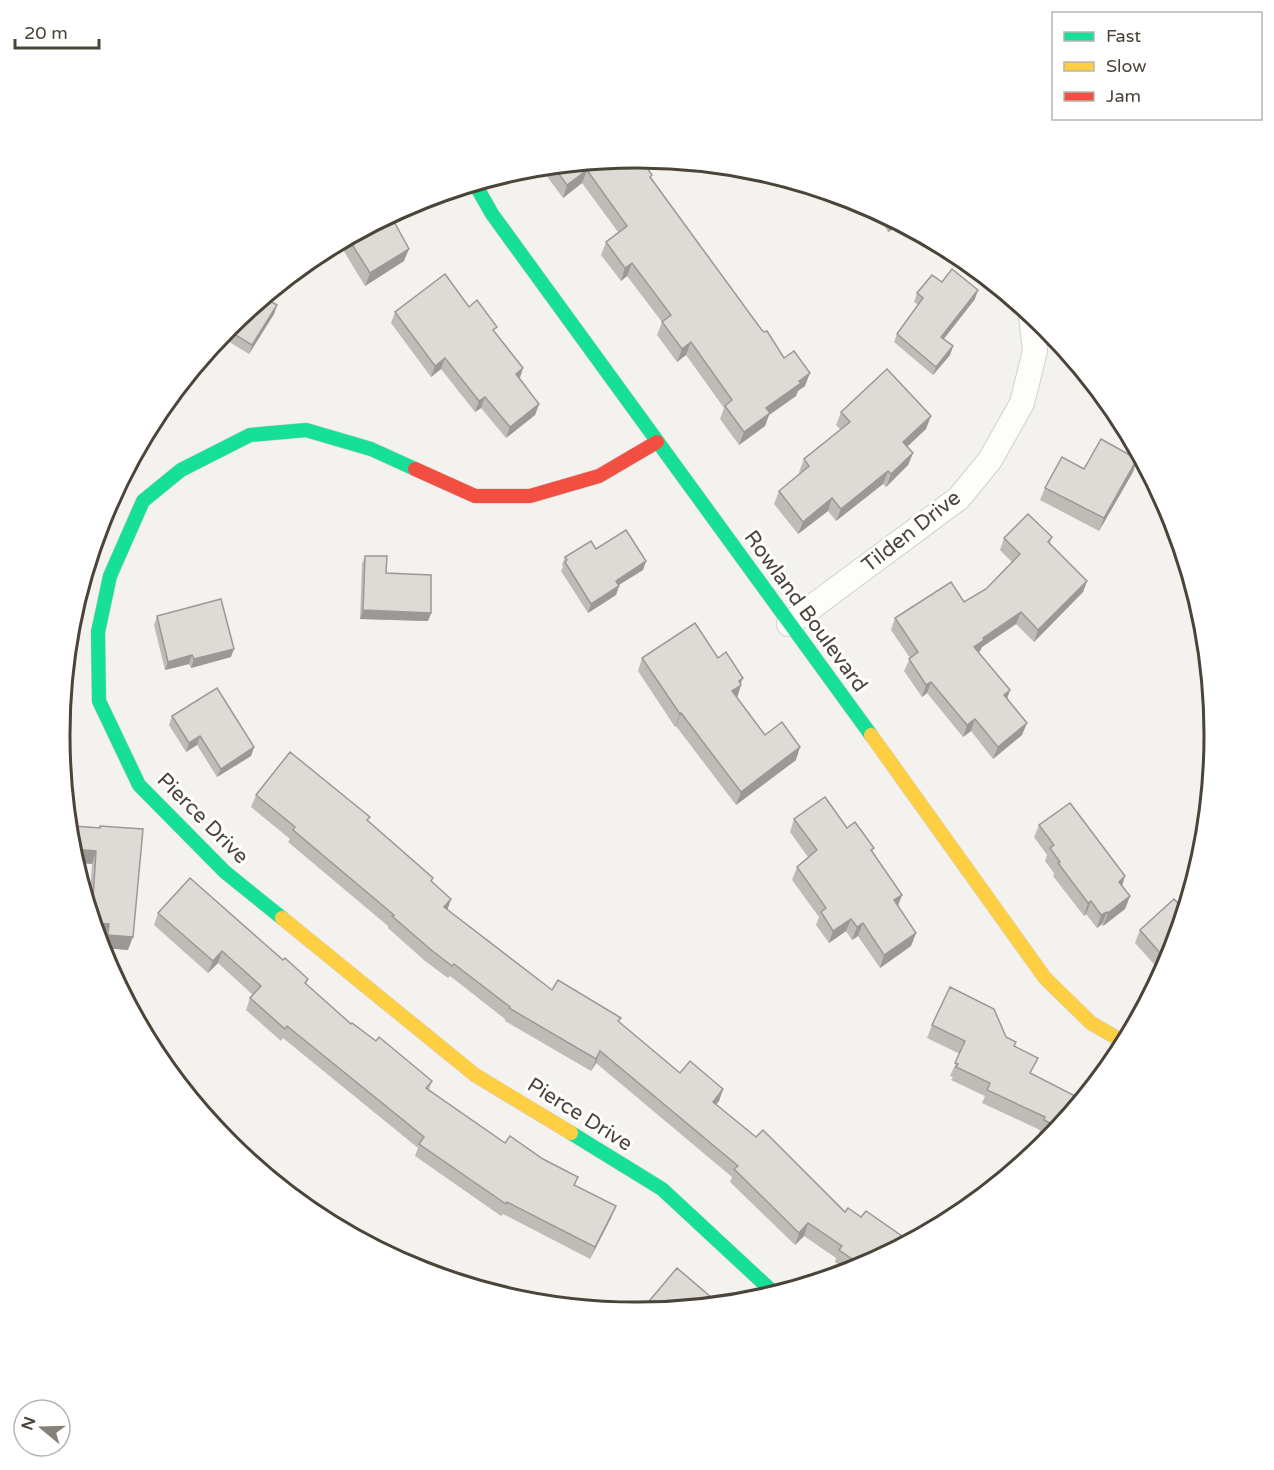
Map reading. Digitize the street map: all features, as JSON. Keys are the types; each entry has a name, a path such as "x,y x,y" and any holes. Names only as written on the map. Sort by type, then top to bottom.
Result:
{"street":[{"name":"Rowland Boulevard","path":"479,191 492,214 1045,978 1091,1023 1116,1037"},
{"name":"Tilden Drive","path":"789,624 959,498 990,460 1022,403 1035,351 1032,329"},
{"name":"Pierce Drive","path":"657,442 599,476 589,479 530,496 475,496 371,449 306,430 250,435 181,470 143,501 107,587 98,632 99,700 139,784 225,872 476,1075 662,1189 767,1286"}],"building":[{"path":"647,169 652,175 650,177 761,329 764,332 767,331 784,358 794,351 810,373 799,381 801,383 766,408 770,413 744,432 725,406 732,400 691,342 682,349 662,322 671,315 632,263 625,268 606,242 627,226 588,171"},
{"path":"585,171 567,185 559,174"},
{"path":"395,223 409,249 370,273 352,245"},
{"path":"952,269 978,290 941,337 953,346 936,367 897,334 923,298 917,293 932,275 942,282"},
{"path":"445,274 469,307 477,300 497,327 493,330 523,368 516,374 539,404 510,427 485,397 479,401 445,358 435,366 395,312"},
{"path":"272,302 277,305 252,345 235,335"},
{"path":"887,369 931,416 903,442 913,453 891,474 888,471 841,509 832,498 803,522 779,491 809,466 804,459 850,422 841,412"},
{"path":"1101,439 1130,455 1134,464 1104,518 1045,488 1062,457 1084,469"},
{"path":"1028,514 1052,537 1048,542 1087,581 1038,630 1021,612 983,638 984,640 974,647 1010,690 1004,695 1027,723 998,747 975,719 967,725 931,682 926,685 909,659 918,652 895,618 951,582 964,602 986,589 1020,554 1004,538"},
{"path":"626,530 646,561 616,581 619,586 591,604 565,562 567,560 565,557 591,541 596,549"},
{"path":"365,556 387,556 386,573 431,575 431,613 363,610"},
{"path":"221,599 234,649 194,659 192,655 168,662 157,616"},
{"path":"695,623 718,658 726,652 743,678 739,681 741,685 732,691 765,735 782,722 800,747 741,792 680,714 642,658"},
{"path":"217,688 254,747 221,769 200,736 189,743 172,716"},
{"path":"290,752 370,817 367,820 433,878 431,881 451,899 444,907 552,990 558,980 621,1018 618,1021 680,1073 690,1061 723,1089 713,1102 756,1137 763,1130 845,1212 848,1208 861,1217 866,1211 902,1236 852,1259 839,1250 842,1246 808,1223 799,1233 734,1169 738,1166 600,1051 596,1059 509,1008 454,964 452,966 293,830 295,827 256,795"},
{"path":"825,797 847,828 855,822 874,848 871,850 902,895 894,900 916,933 884,955 863,923 857,927 851,919 833,931 821,912 826,908 797,867 817,850 794,819"},
{"path":"1070,803 1125,876 1119,882 1130,896 1108,913 1101,915 1091,901 1088,903 1058,863 1060,862 1050,848 1054,845 1039,825"},
{"path":"78,826 143,829 133,937 108,935 109,924 103,924 93,893 96,851 82,850"},
{"path":"190,878 283,960 285,958 308,979 305,983 351,1024 376,1041 379,1037 432,1081 426,1088 505,1143 510,1136 543,1159 578,1177 574,1185 616,1206 595,1247 507,1202 506,1204 419,1144 424,1137 287,1026 285,1029 250,998 261,986 222,951 213,961 158,913"},
{"path":"1174,899 1177,903 1160,953 1140,930"},
{"path":"950,987 994,1009 1006,1037 1016,1042 1014,1046 1038,1058 1030,1073 1074,1095 1050,1123 1044,1120 1045,1117 987,1090 990,1083 956,1067 958,1064 955,1063 965,1041 932,1025"},
{"path":"677,1268 711,1297 674,1300 649,1301"}],"traffic: fast":[{"path":"479,191 492,214 871,735"},
{"path":"282,918 225,872 139,785 99,701 98,632 110,576 143,501 181,470 250,435 306,430 371,449 415,469"},
{"path":"571,1133 662,1189 767,1286"}],"traffic: slow":[{"path":"871,735 1045,978 1091,1023 1116,1037"},
{"path":"282,918 475,1075 571,1133"}],"traffic: jam":[{"path":"415,469 475,496 530,496 599,476 657,442"}]}
